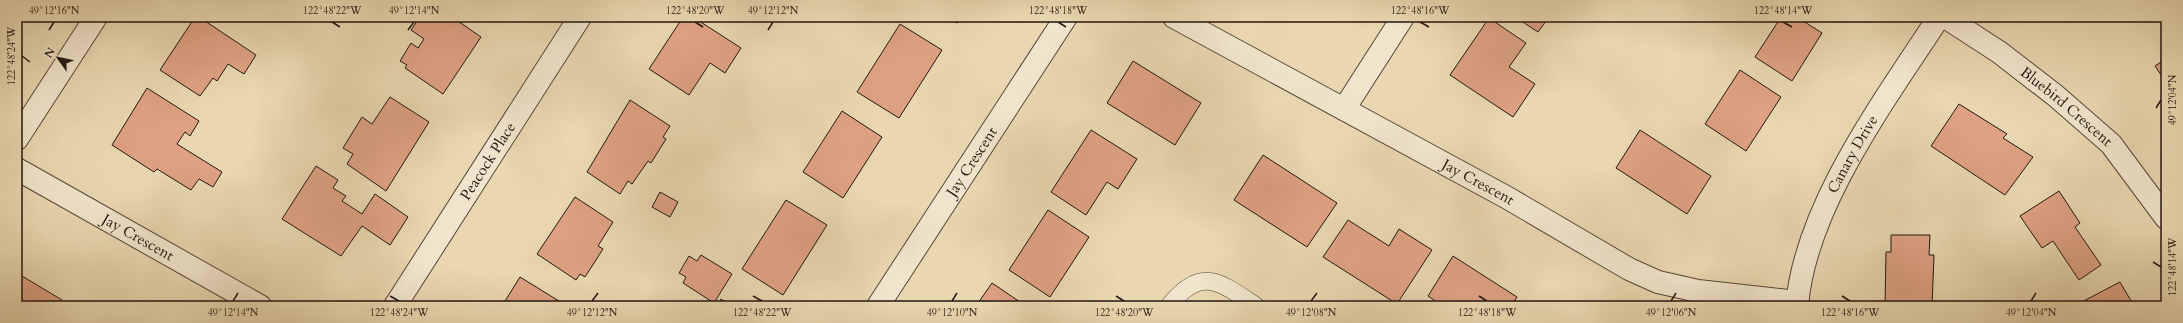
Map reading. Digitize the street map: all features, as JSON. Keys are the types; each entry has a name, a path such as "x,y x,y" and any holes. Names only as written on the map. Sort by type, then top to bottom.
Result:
{"street":[{"path":"17,139 96,17"},
{"name":"Peacock Place","path":"395,306 580,17"},
{"name":"Jay Crescent","path":"878,306 1066,17"},
{"name":"Jay Crescent","path":"1174,17 1506,197 1629,269 1658,282 1698,291 1797,304"},
{"path":"1344,109 1403,17"},
{"name":"Canary Drive","path":"1797,304 1812,242 1843,169 1868,127 1939,17"},
{"name":"Bluebird Crescent","path":"1945,17 2022,70 2056,96 2111,144 2166,218"},
{"name":"Jay Crescent","path":"17,169 260,306"}],"lane":[{"path":"1169,306 1180,291 1199,281 1222,284 1256,306"}],"building":[{"path":"195,17 199,17 256,55 244,74 228,64 217,81 213,78 200,96 160,70"},
{"path":"420,17 452,17 481,37 443,94 405,68 407,65 400,61 411,43 418,48 424,39 411,30"},
{"path":"683,17 693,17 741,48 725,73 710,63 689,95 649,69"},
{"path":"947,17 961,17 957,23"},
{"path":"1515,17 1549,17 1538,32"},
{"path":"1781,17 1797,17 1822,33 1792,81 1755,57"},
{"path":"1489,18 1526,43 1509,67 1535,84 1513,117 1450,75"},
{"path":"900,24 942,50 899,118 857,92"},
{"path":"2166,59 2166,82 2155,66"},
{"path":"1133,61 1201,103 1175,145 1107,103"},
{"path":"1740,70 1781,97 1746,151 1705,124"},
{"path":"147,88 199,121 190,136 185,132 177,144 222,172 213,187 199,179 191,190 157,169 154,172 112,145"},
{"path":"390,97 429,122 386,191 347,164 353,154 343,148 362,117 372,124"},
{"path":"630,100 670,126 663,137 666,139 651,163 648,161 632,184 628,181 620,194 587,172"},
{"path":"1959,104 2007,134 2003,138 2033,157 2005,195 1931,146"},
{"path":"842,111 882,137 843,198 803,172"},
{"path":"1091,130 1137,159 1118,189 1107,182 1086,215 1051,192"},
{"path":"1640,130 1711,176 1687,214 1616,168"},
{"path":"1263,155 1337,203 1307,247 1234,200"},
{"path":"316,166 338,180 333,188 346,196 342,201 362,214 375,194 408,217 390,245 362,226 341,256 282,219"},
{"path":"2059,191 2080,223 2075,227 2101,265 2079,280 2053,241 2042,248 2020,216"},
{"path":"660,192 678,202 670,217 652,207"},
{"path":"575,197 613,222 598,246 603,249 585,277 580,274 576,280 537,254"},
{"path":"786,200 827,225 783,295 742,269"},
{"path":"1048,210 1089,237 1050,297 1009,270"},
{"path":"1348,220 1389,246 1399,229 1432,250 1397,304 1323,257"},
{"path":"1891,235 1930,235 1929,255 1934,255 1932,306 1885,306 1886,252 1891,252"},
{"path":"701,255 732,274 714,303 683,283 686,277 679,273 689,256 697,261"},
{"path":"1453,256 1517,297 1511,306 1443,306 1428,296"},
{"path":"17,273 62,300 59,306 17,306"},
{"path":"520,277 567,306 502,306"},
{"path":"2120,282 2134,306 2074,306"},
{"path":"992,283 1026,306 976,306"},
{"path":"721,299 732,306 716,306"}]}
